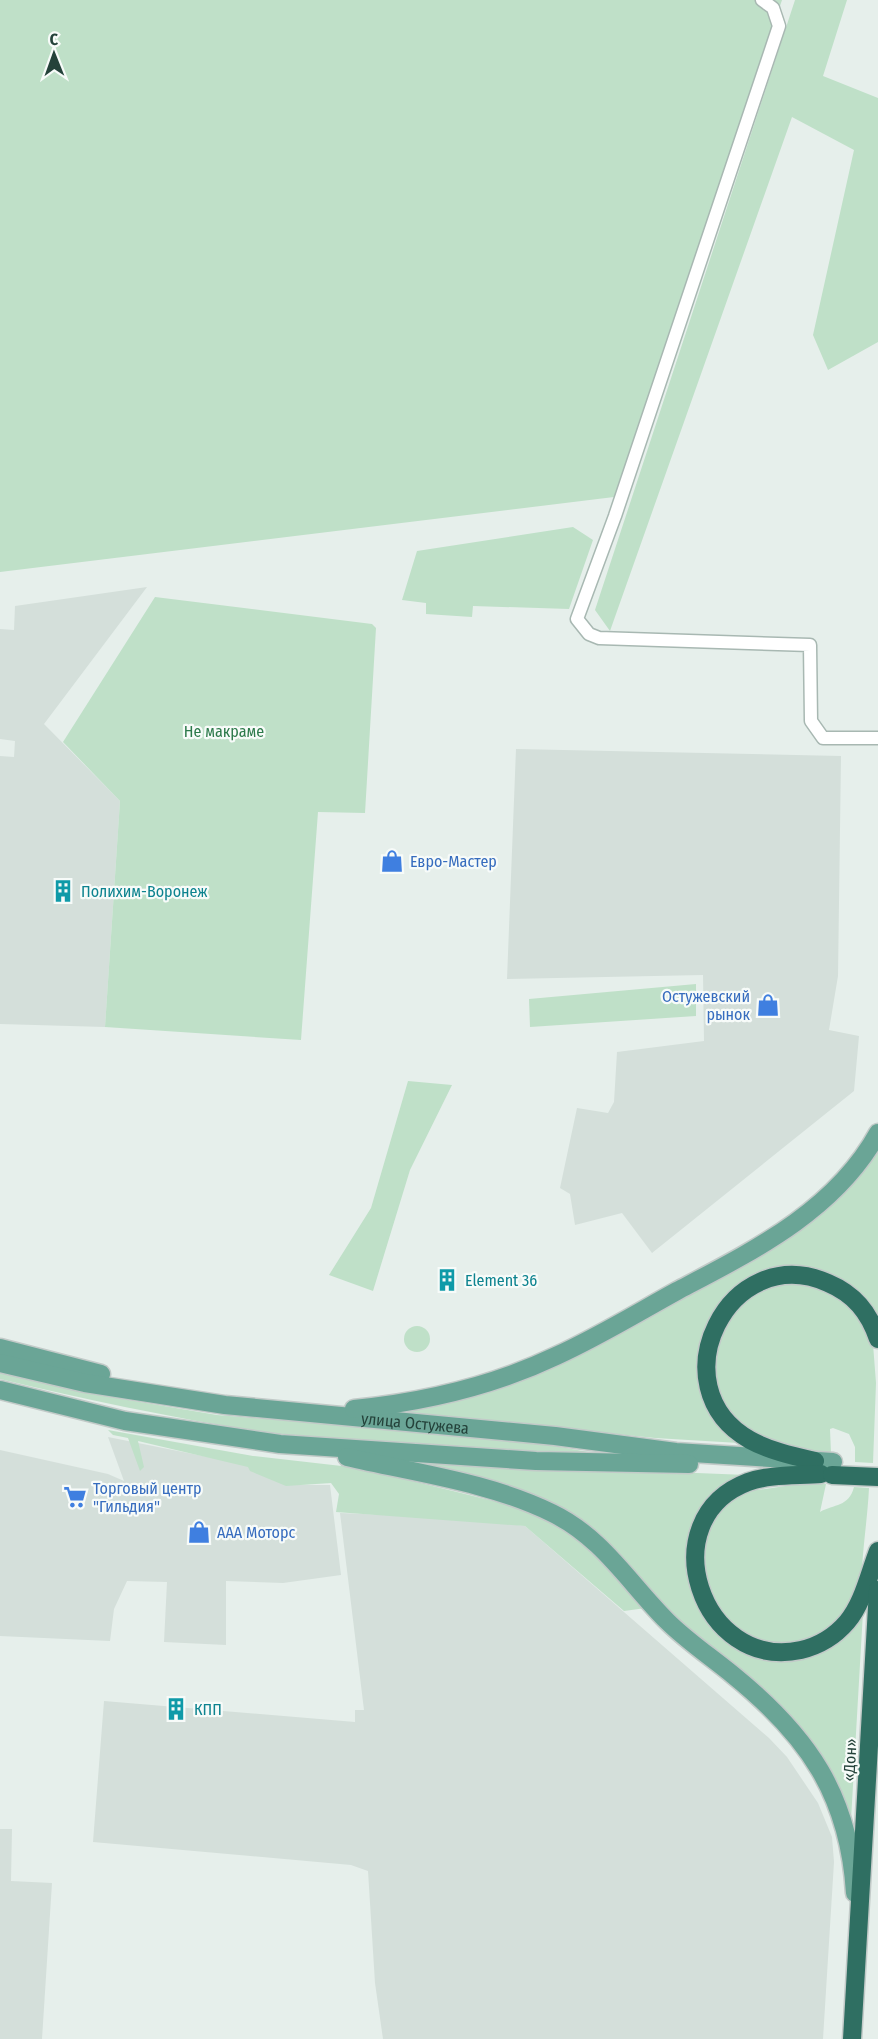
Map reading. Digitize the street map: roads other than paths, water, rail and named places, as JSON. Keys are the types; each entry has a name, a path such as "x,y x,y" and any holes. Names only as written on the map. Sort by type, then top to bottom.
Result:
{"highway":[{"path":"878,1339 870,1319 853,1297 823,1281 798,1275 773,1278 756,1284 736,1298 716,1323 708,1348 707,1360 708,1382 714,1402 728,1422 749,1439 825,1468 878,1477"},
{"path":"878,1465 825,1468 755,1479 727,1494 711,1510 699,1536 695,1559 701,1593 712,1614 743,1642 775,1653 790,1652 818,1644 838,1630 853,1613 878,1551"},
{"name":"«Дон»","path":"852,2039 878,1590"}],"main road":[{"path":"304,1412 423,1401 501,1377 556,1356 786,1230 845,1181 862,1160 878,1133"},
{"path":"0,1348 225,1405"},
{"name":"улица Остужева","path":"0,1363 85,1383 225,1405 555,1436 825,1468"},
{"name":"улица Остужева","path":"0,1390 124,1421 280,1444 447,1456 825,1468"},
{"path":"280,1444 460,1483 513,1497 554,1514 601,1547 667,1621 763,1700 791,1728 816,1761 840,1809 853,1873 857,1931"}],"street":[{"path":"762,0 773,8 779,26 615,516 577,619 589,634 598,638 810,645 811,721 823,738 878,738"}],"place":[{"name":"Евро-Мастер","path":"392,861"},
{"name":"Полихим-Воронеж","path":"63,891"},
{"name":"Остужевский рынок","path":"768,1005"},
{"name":"Element 36","path":"447,1280"},
{"name":"Торговый центр \"Гильдия\"","path":"75,1497"},
{"name":"ААА Моторс","path":"199,1532"},
{"name":"КПП","path":"176,1709"}],"park label":[{"name":"Не макраме","path":"224,731"}]}
